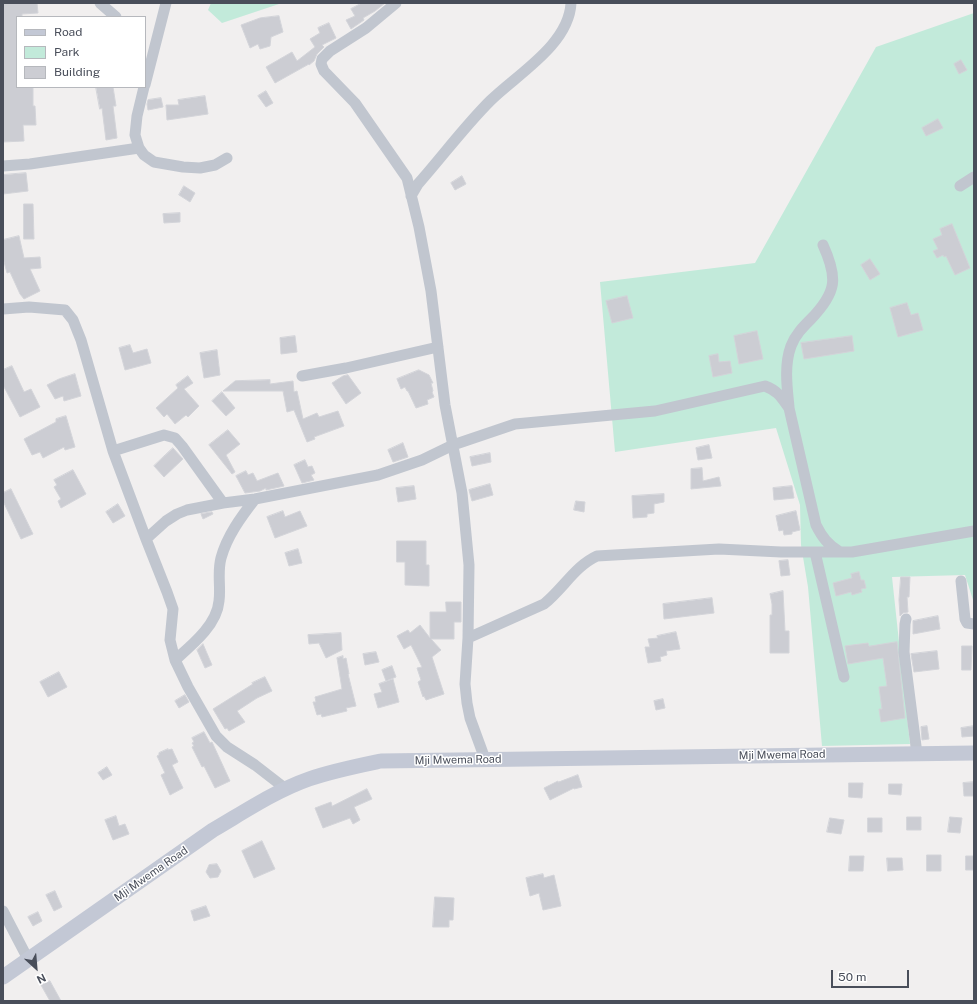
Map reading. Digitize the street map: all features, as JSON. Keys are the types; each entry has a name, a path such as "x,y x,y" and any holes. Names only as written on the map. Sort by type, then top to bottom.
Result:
{"main road":[{"name":"Mji Mwema Road","path":"3,977 213,830 286,789 308,780 341,770 381,761 974,753"}],"street":[{"path":"100,3 115,16"},
{"path":"146,76 149,48 166,3"},
{"path":"396,3 366,28 330,51 322,59 321,64 324,71 355,103 407,178 431,291 445,406 462,493 469,565 468,638 465,684 470,718 485,759"},
{"path":"411,196 418,184 490,101 547,51 566,22 571,8 571,3"},
{"path":"144,88 137,116 135,135 139,148 144,155 154,162 183,167 200,168 215,165 228,158"},
{"path":"3,166 30,164 139,148"},
{"path":"960,186 974,177"},
{"path":"822,245 831,263 833,284 830,295 822,308 799,331 791,347 786,369 789,408 816,525 822,537 830,547 840,552"},
{"path":"3,309 29,307 65,310 73,320 82,340 113,451 173,609 170,640 176,660 188,687 216,736 231,750 255,765 286,789"},
{"path":"302,376 346,368 438,347"},
{"path":"146,539 166,521 187,510 255,499 378,475 422,460 453,445 515,424 655,411 765,386 775,390 789,408"},
{"path":"113,451 164,435 175,438 223,503"},
{"path":"176,660 198,640 214,616 219,603 218,573 221,557 238,522 255,499"},
{"path":"468,638 544,604 552,598 580,568 589,560 597,556 719,549 852,552 974,531"},
{"path":"815,552 844,677"},
{"path":"961,581 965,619 967,623 974,624"},
{"path":"906,619 904,624 904,652 917,754"},
{"path":"3,911 28,959"}],"green space":[{"path":"211,3 282,3 222,23 208,10"},
{"path":"974,13 974,603 965,575 892,577 910,744 822,746 808,587 801,545 800,505 776,428 615,452 600,282 755,263 876,47"}],"building":[{"path":"3,3 37,3 38,13 16,16 16,88 33,88 33,106 35,106 36,125 23,125 24,141 3,142"},
{"path":"362,3 385,3 363,18 364,20 351,29 346,20 355,16 351,9"},
{"path":"279,16 283,32 271,37 270,46 260,49 258,44 250,48 241,25 260,18"},
{"path":"329,23 336,38 322,45 324,47 317,54 314,61 309,65 275,83 266,67 292,52 297,61 315,47 310,39 320,33 318,28"},
{"path":"961,60 967,70 959,74 954,64"},
{"path":"96,88 113,88 116,106 113,106 117,138 106,140 102,108 100,109"},
{"path":"266,91 273,103 266,107 258,96"},
{"path":"205,96 208,114 167,120 166,105 179,105 178,100"},
{"path":"161,98 163,107 148,110 148,100"},
{"path":"938,119 943,128 926,136 922,128"},
{"path":"26,173 28,191 3,194 3,175"},
{"path":"462,176 466,184 455,190 451,183"},
{"path":"184,186 195,193 190,202 179,195"},
{"path":"24,204 33,204 34,239 24,239"},
{"path":"180,213 180,222 164,223 163,214"},
{"path":"952,224 970,268 955,275 946,256 944,257 943,255 937,258 933,251 938,249 933,239 942,235 940,229"},
{"path":"19,236 24,258 40,257 41,268 30,269 40,291 24,299 20,294 10,272 7,273 3,258 3,240"},
{"path":"870,259 880,274 870,280 861,265"},
{"path":"627,296 633,318 612,323 606,301"},
{"path":"907,303 911,315 918,313 923,330 898,337 890,308"},
{"path":"757,331 763,359 739,364 734,336"},
{"path":"295,336 297,352 281,354 280,338"},
{"path":"852,336 854,351 804,359 801,343"},
{"path":"130,345 133,353 147,349 151,363 125,370 119,348"},
{"path":"217,350 220,375 204,378 200,353"},
{"path":"718,354 719,362 730,361 732,373 713,377 709,356"},
{"path":"12,366 24,392 31,389 40,407 20,417 3,385 3,370"},
{"path":"419,370 429,375 433,383 431,383 434,397 427,400 428,404 416,408 408,391 405,387 401,389 397,379"},
{"path":"75,374 81,396 64,401 63,396 55,399 47,385"},
{"path":"348,375 361,393 346,404 332,383 343,376"},
{"path":"188,376 193,383 184,389 199,406 188,417 186,415 175,424 167,414 164,417 156,408 178,388 176,385"},
{"path":"270,380 270,384 293,381 294,392 297,391 303,419 317,413 319,417 338,411 344,426 314,437 315,439 307,442 294,410 287,412 283,391 223,391 235,381"},
{"path":"222,392 235,408 226,416 212,401"},
{"path":"66,416 75,447 65,450 64,447 43,458 40,452 32,455 24,439 56,422 56,419"},
{"path":"228,430 240,444 226,455 235,472 232,474 209,445"},
{"path":"403,443 408,457 393,462 388,450"},
{"path":"709,445 712,458 698,460 696,448"},
{"path":"173,448 183,459 164,477 154,466"},
{"path":"490,453 491,462 472,466 470,457"},
{"path":"305,460 308,467 312,466 315,473 311,475 314,480 302,483 294,465"},
{"path":"702,468 703,481 719,477 721,486 691,489 691,469"},
{"path":"73,470 86,494 61,508 58,501 61,499 54,487 57,485 54,480"},
{"path":"246,471 248,475 253,473 257,481 278,473 284,486 266,490 266,488 260,491 245,493 236,476"},
{"path":"490,484 493,495 472,501 469,490"},
{"path":"414,486 416,499 398,502 396,488"},
{"path":"792,486 794,498 774,500 773,488"},
{"path":"11,489 33,534 21,539 3,501 3,493"},
{"path":"664,494 664,502 654,504 654,513 647,514 647,517 633,518 632,496"},
{"path":"576,501 585,502 584,512 574,510"},
{"path":"118,504 125,516 113,523 106,512"},
{"path":"283,511 285,517 300,511 307,526 275,538 267,517"},
{"path":"796,511 800,530 792,532 792,534 784,535 783,530 779,531 776,516"},
{"path":"212,512 213,514 203,519 201,514"},
{"path":"397,541 426,541 426,565 429,565 429,586 405,585 405,562 397,562"},
{"path":"298,549 302,563 289,566 285,553"},
{"path":"788,560 790,575 781,576 779,561"},
{"path":"859,572 861,580 864,580 866,588 861,589 862,592 852,595 851,592 836,596 833,583 852,578 851,574"},
{"path":"901,577 910,577 909,597 907,597 908,612 903,613 900,616 899,600"},
{"path":"783,591 785,631 789,631 789,653 770,653 770,615 772,615 772,604 770,594"},
{"path":"712,598 714,613 664,619 663,604"},
{"path":"446,602 461,602 461,622 454,622 454,639 431,639 441,650 432,657 444,694 426,700 424,696 423,697 418,682 421,680 417,668 422,667 411,645 404,649 397,636 408,630 410,633 420,625 430,638 430,612 446,612"},
{"path":"938,616 940,629 913,634 913,621"},
{"path":"676,632 680,649 666,651 667,655 660,657 661,661 648,663 645,647 650,647 648,639 658,638 657,636"},
{"path":"341,633 342,650 326,658 319,643 309,644 308,635"},
{"path":"897,642 905,718 881,722 879,709 882,709 879,687 887,686 883,658 848,664 845,646 868,643 869,646"},
{"path":"203,644 212,665 205,668 197,650"},
{"path":"962,646 972,646 971,670 962,670"},
{"path":"937,651 939,669 914,672 911,654"},
{"path":"376,652 379,662 365,665 363,654"},
{"path":"343,656 343,659 346,658 348,674 356,706 346,708 347,711 322,717 321,714 317,715 313,702 316,702 315,697 342,689 337,658"},
{"path":"392,666 396,677 386,681 382,670"},
{"path":"59,672 67,687 48,697 40,682"},
{"path":"265,677 272,691 257,698 237,711 245,722 229,731 227,728 225,729 213,709 253,684 252,683"},
{"path":"393,679 399,702 378,708 374,694 382,692 379,684"},
{"path":"185,695 189,702 179,708 175,701"},
{"path":"663,699 665,708 656,710 654,701"},
{"path":"927,726 929,739 922,740 921,727"},
{"path":"974,726 974,736 962,737 961,728"},
{"path":"204,732 210,743 212,742 230,781 215,788 192,747 194,746 192,743 194,742 192,738"},
{"path":"172,749 178,762 172,765 183,788 170,795 161,775 165,773 157,756 159,753"},
{"path":"107,767 112,775 103,780 98,773"},
{"path":"578,775 582,787 574,788 550,800 544,788 558,781"},
{"path":"974,782 974,796 964,796 963,783"},
{"path":"849,783 863,783 862,798 849,797"},
{"path":"889,784 902,784 901,795 889,794"},
{"path":"367,789 372,799 354,807 360,820 353,824 350,818 323,828 315,808 331,802 332,806"},
{"path":"116,816 119,826 125,824 129,834 113,840 105,820"},
{"path":"907,817 921,817 921,830 907,830"},
{"path":"950,817 962,818 960,833 948,832"},
{"path":"830,818 844,820 841,834 827,832"},
{"path":"868,818 882,818 882,832 868,832"},
{"path":"262,841 275,869 254,878 242,851"},
{"path":"927,855 941,855 941,871 927,871"},
{"path":"850,856 864,856 863,871 849,871"},
{"path":"966,856 974,856 974,870 966,870"},
{"path":"887,858 902,858 903,870 888,871"},
{"path":"217,864 221,871 218,877 210,878 206,872 209,865"},
{"path":"543,874 544,878 554,875 561,906 543,910 539,893 530,896 526,878"},
{"path":"55,891 62,907 54,911 46,895"},
{"path":"435,897 454,898 453,920 449,920 449,927 433,927"},
{"path":"206,906 210,916 194,921 191,911"},
{"path":"38,912 42,921 33,926 28,917"},
{"path":"50,981 61,1001 50,1001 41,985"}]}
